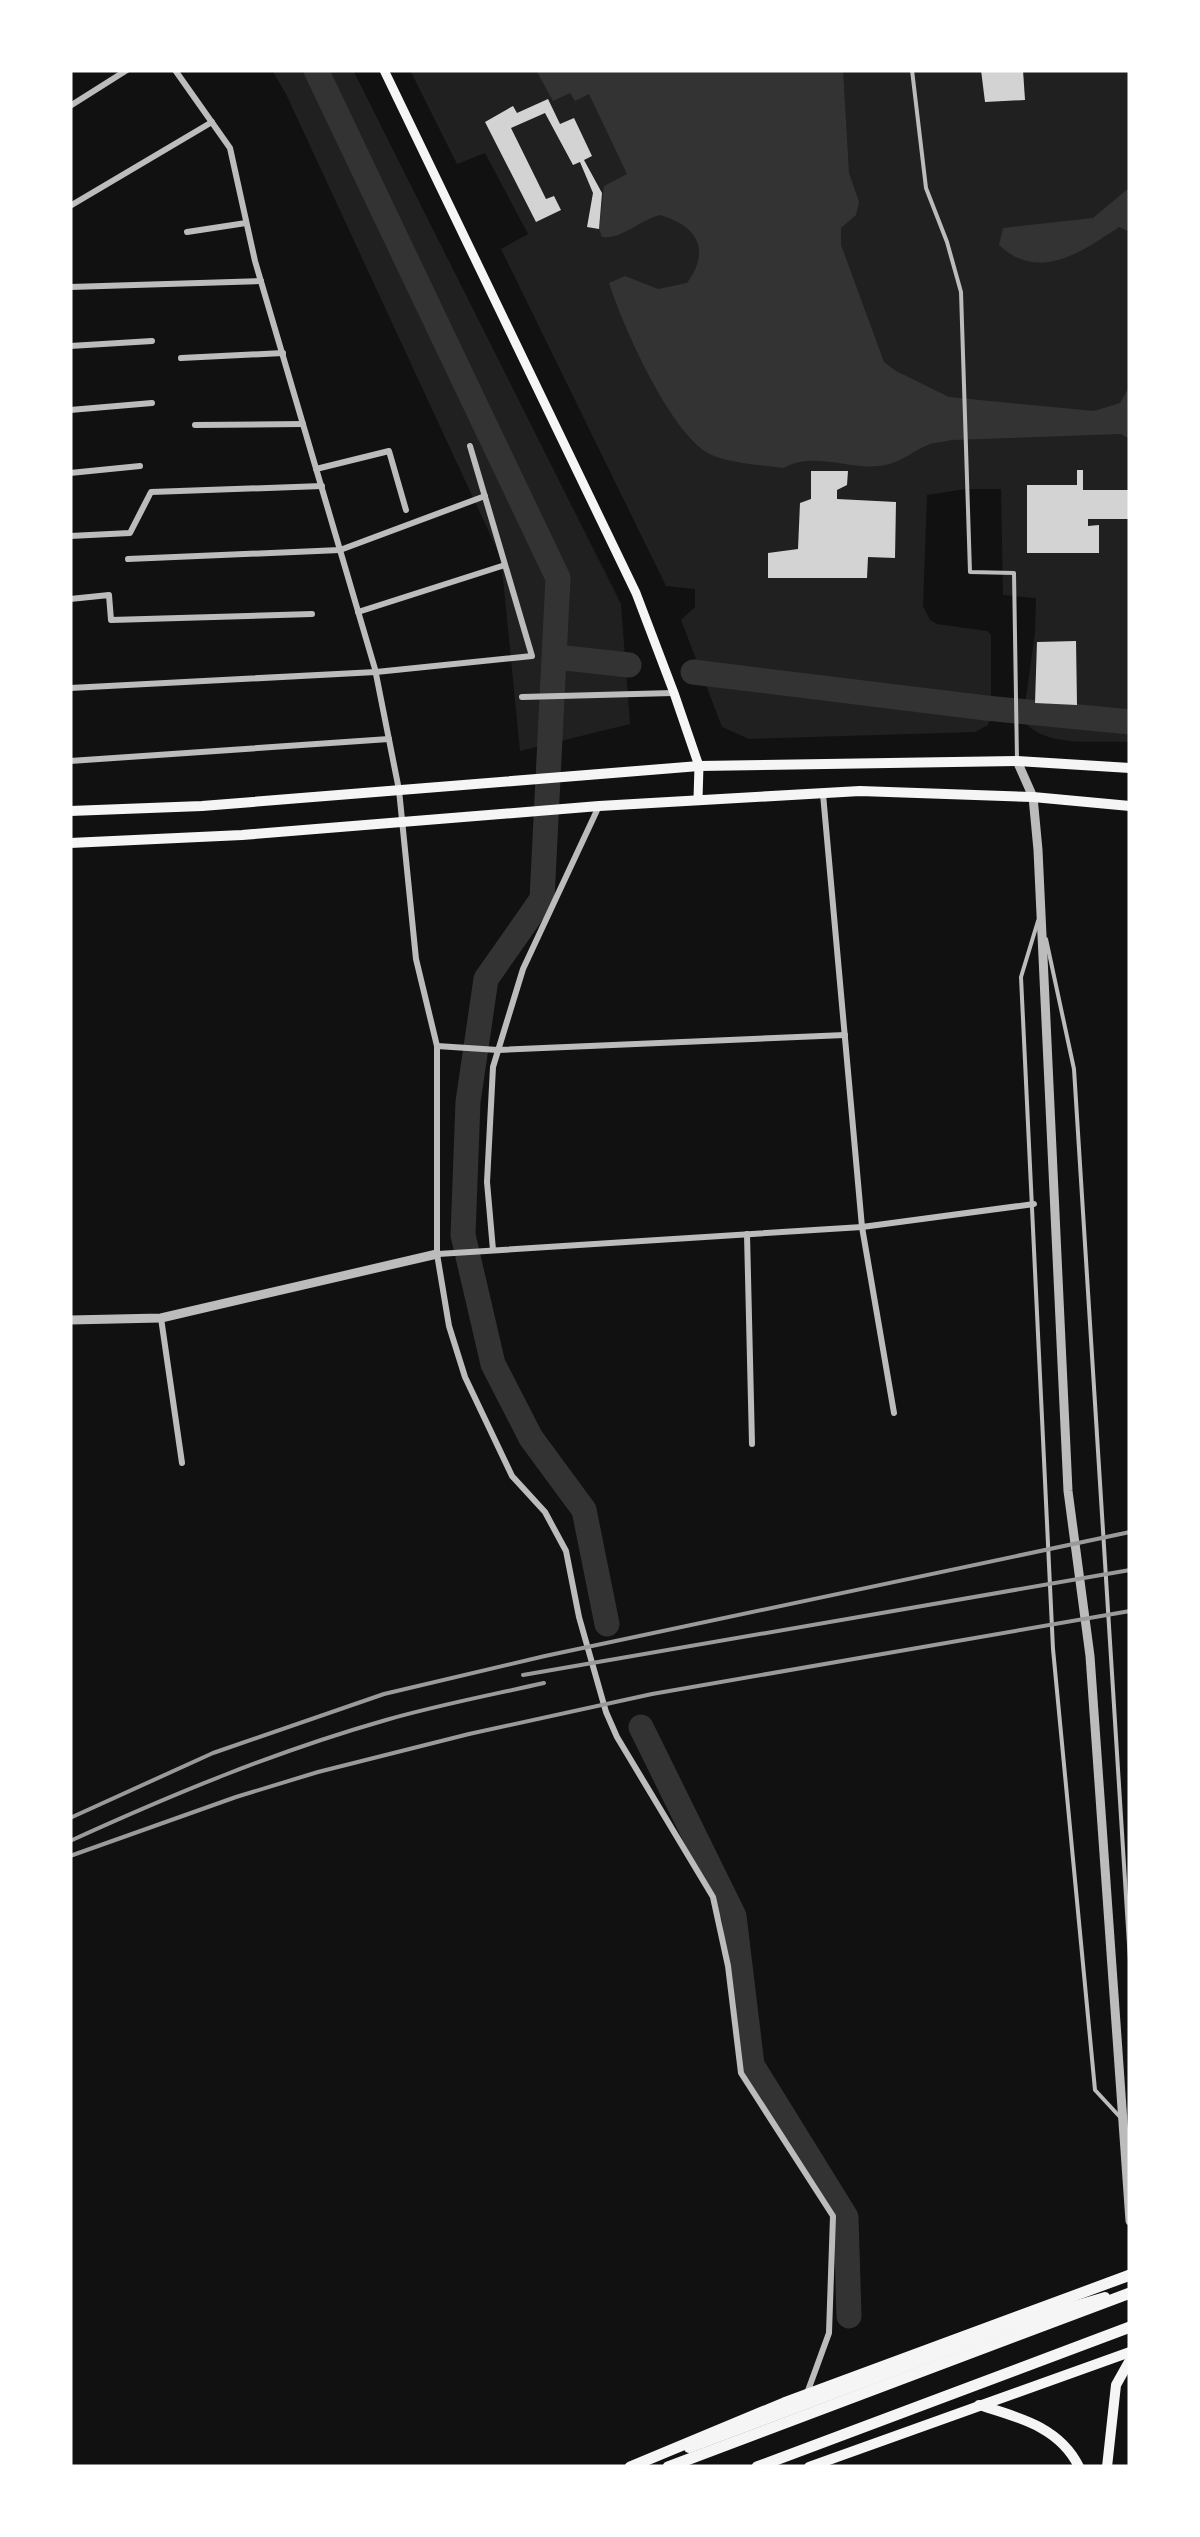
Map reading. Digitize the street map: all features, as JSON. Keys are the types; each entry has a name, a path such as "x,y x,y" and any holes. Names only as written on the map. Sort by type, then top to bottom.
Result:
{"highway":[{"path":"632,2467 784,2403 1130,2275"},
{"path":"668,2467 1130,2292"},
{"path":"756,2467 1130,2326"}],"main road":[{"path":"384,70 636,593 698,766 698,799"},
{"path":"70,811 202,806 698,766 1016,762 1130,768"},
{"path":"70,843 242,835 823,792 1033,797 1130,806"},
{"path":"632,2467 1044,2315 1130,2292"},
{"path":"816,2466 1130,2352"},
{"path":"1106,2467 1116,2386 1130,2360"},
{"path":"978,2405 1037,2424 1061,2440 1079,2467"}],"street":[{"path":"70,106 127,70"},
{"path":"175,70 230,148 261,281 376,672 399,790 416,959 438,1046 438,1254 449,1326 464,1378 512,1476 545,1512 566,1551 606,1712 617,1737 714,1897 728,1966 740,2073 833,2216 828,2333 802,2406"},
{"path":"70,206 212,122"},
{"path":"187,232 246,223"},
{"path":"70,287 261,281"},
{"path":"70,346 152,341"},
{"path":"181,358 282,353"},
{"path":"70,410 152,403"},
{"path":"196,425 303,424"},
{"path":"70,688 376,672 532,656 470,446"},
{"path":"316,468 389,451 406,510"},
{"path":"70,473 140,466"},
{"path":"70,536 130,533 151,492 322,486"},
{"path":"128,558 340,550 484,496"},
{"path":"358,612 505,565"},
{"path":"70,598 109,595 111,620 312,614"},
{"path":"522,697 674,692"},
{"path":"70,762 389,740"},
{"path":"1016,762 1033,797 1068,1491 1090,1656 1130,2222"},
{"path":"823,792 862,1227 894,1413"},
{"path":"494,1250 487,1182 494,1050 523,969 598,806"},
{"path":"438,1046 494,1050 844,1035"},
{"path":"70,1320 161,1318 438,1254 862,1227 1034,1204"},
{"path":"747,1234 752,1444"},
{"path":"161,1318 182,1463"}],"lane":[{"path":"912,70 926,188 961,292 970,572 1014,573 1016,762"},
{"path":"1040,911 1022,978 1053,1649 1095,2090 1122,2119 1130,2100"},
{"path":"1040,911 1074,1069 1130,1960"}],"shaded area":[{"path":"272,70 353,70 621,604 630,724 520,751 501,558"},
{"path":"410,70 1130,70 1130,742 1057,739 1032,729 1023,719 1036,598 1003,595 1001,489 927,495 923,606 930,620 937,624 987,631 991,635 988,725 975,732 749,739 722,727 681,620 695,607 695,589 666,586 501,249 528,234 485,153 457,164"},
{"path":"536,70 843,70 849,173 859,202 856,215 841,228 841,245 884,362 949,397 1094,411 1120,403 1130,386 1130,439 1121,434 951,440 930,444 891,464 873,466 808,461 784,468 714,456 698,446 666,405 637,352 609,283 625,276 658,289 687,283 698,260 697,241 684,226 660,215 616,236 602,237 599,229 604,186 627,174 589,94 575,101 570,93 553,101"},
{"path":"1130,187 1130,232 1119,227 1076,253 1045,262 1030,262 999,245 1003,228 1093,218"}],"building":[{"path":"981,70 1023,70 1025,100 985,102"},
{"path":"548,99 560,124 574,118 592,156 584,160 602,193 599,229 587,227 593,193 580,162 573,165 545,113 511,128 546,199 554,196 561,210 536,222 485,122 513,106 517,113"},
{"path":"1077,470 1083,470 1083,490 1130,490 1130,519 1088,519 1088,526 1099,525 1099,553 1027,553 1027,485 1077,485"},
{"path":"811,471 848,471 847,485 837,490 837,499 896,502 895,558 868,557 867,578 768,578 768,553 798,549 800,503 811,499"},
{"path":"1076,641 1077,705 1035,703 1037,642"}],"waterway":[{"path":"316,70 558,578 542,899 486,979 468,1102 463,1235 493,1364 531,1438 584,1510 607,1624"},
{"path":"556,657 629,665"},
{"path":"693,672 1130,722"},
{"path":"641,1727 734,1916 752,2065 846,2217 849,2316"}],"railway":[{"path":"70,1818 213,1753 384,1694 1130,1532"},
{"path":"523,1675 1130,1570"},
{"path":"70,1856 236,1797 469,1734 652,1694 1130,1611"},
{"path":"70,1841 305,1745 406,1715 544,1683"}]}
